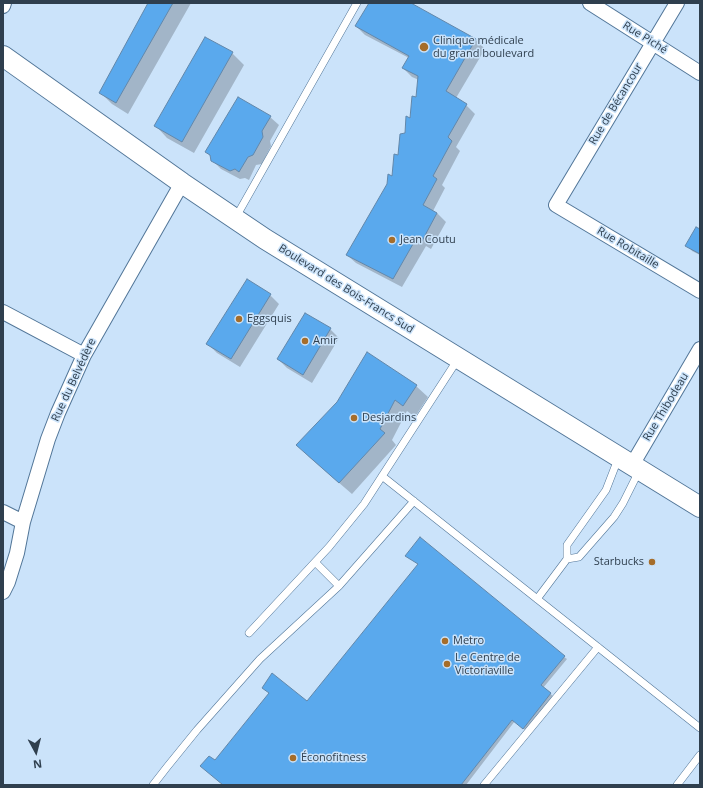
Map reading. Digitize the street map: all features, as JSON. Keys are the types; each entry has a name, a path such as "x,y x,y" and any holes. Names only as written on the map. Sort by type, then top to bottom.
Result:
{"street":[{"name":"Rue Piché","path":"590,3 700,73"},
{"name":"Rue de Bécancour","path":"556,205 677,3"},
{"name":"Boulevard des Bois-Francs Sud","path":"3,56 182,183 265,239 700,507"},
{"name":"Rue du Belvédère","path":"3,592 8,582 17,553 23,522 48,439 58,413 84,355 182,183"},
{"name":"Rue Robitaille","path":"556,205 700,291"},
{"path":"3,312 84,355"},
{"name":"Rue Thibodeau","path":"630,464 700,349"},
{"path":"3,512 23,522"}],"lane":[{"path":"235,219 357,3"},
{"path":"249,633 329,547 364,504 459,359"},
{"path":"567,559 579,557 614,517 623,503 630,464"},
{"path":"537,599 567,559 567,545 606,490 630,464"},
{"path":"382,476 700,728"},
{"path":"154,785 197,730 260,659 339,586 414,502"},
{"path":"315,562 339,586"},
{"path":"484,785 598,647"},
{"path":"677,785 700,755"}],"building":[{"path":"148,3 173,3 116,103 99,93"},
{"path":"369,3 411,3 476,39 446,91 467,104 448,137 452,141 433,176 437,179 423,205 437,213 422,241 417,237 393,279 346,255 387,184 388,174 392,176 394,154 398,155 400,134 405,133 406,116 410,118 412,96 416,97 418,76 402,68 409,56 355,26"},
{"path":"205,37 233,52 182,142 154,126"},
{"path":"238,97 271,116 262,131 263,137 253,155 248,157 239,172 235,169 230,171 211,161 210,155 205,152"},
{"path":"696,227 700,229 700,254 685,246"},
{"name":"Eggsquis","path":"247,279 271,294 231,359 206,344"},
{"path":"305,313 331,328 303,375 277,359"},
{"name":"Desjardins","path":"367,352 417,385 403,406 395,400 380,429 385,433 339,483 296,445 337,402"},
{"name":"Le Centre de Victoriaville","path":"420,537 565,656 541,685 551,693 523,729 512,720 461,785 223,785 200,766 209,756 215,760 269,693 262,688 272,673 307,701 418,564 405,556"}],"place":[{"name":"Clinique médicale du grand boulevard","path":"424,47"},
{"name":"Jean Coutu","path":"392,240"},
{"name":"Eggsquis","path":"239,319"},
{"name":"Amir","path":"305,341"},
{"name":"Desjardins","path":"354,418"},
{"name":"Starbucks","path":"652,562"},
{"name":"Metro","path":"445,641"},
{"name":"Le Centre de Victoriaville","path":"447,664"},
{"name":"Éconofitness","path":"293,758"}]}
